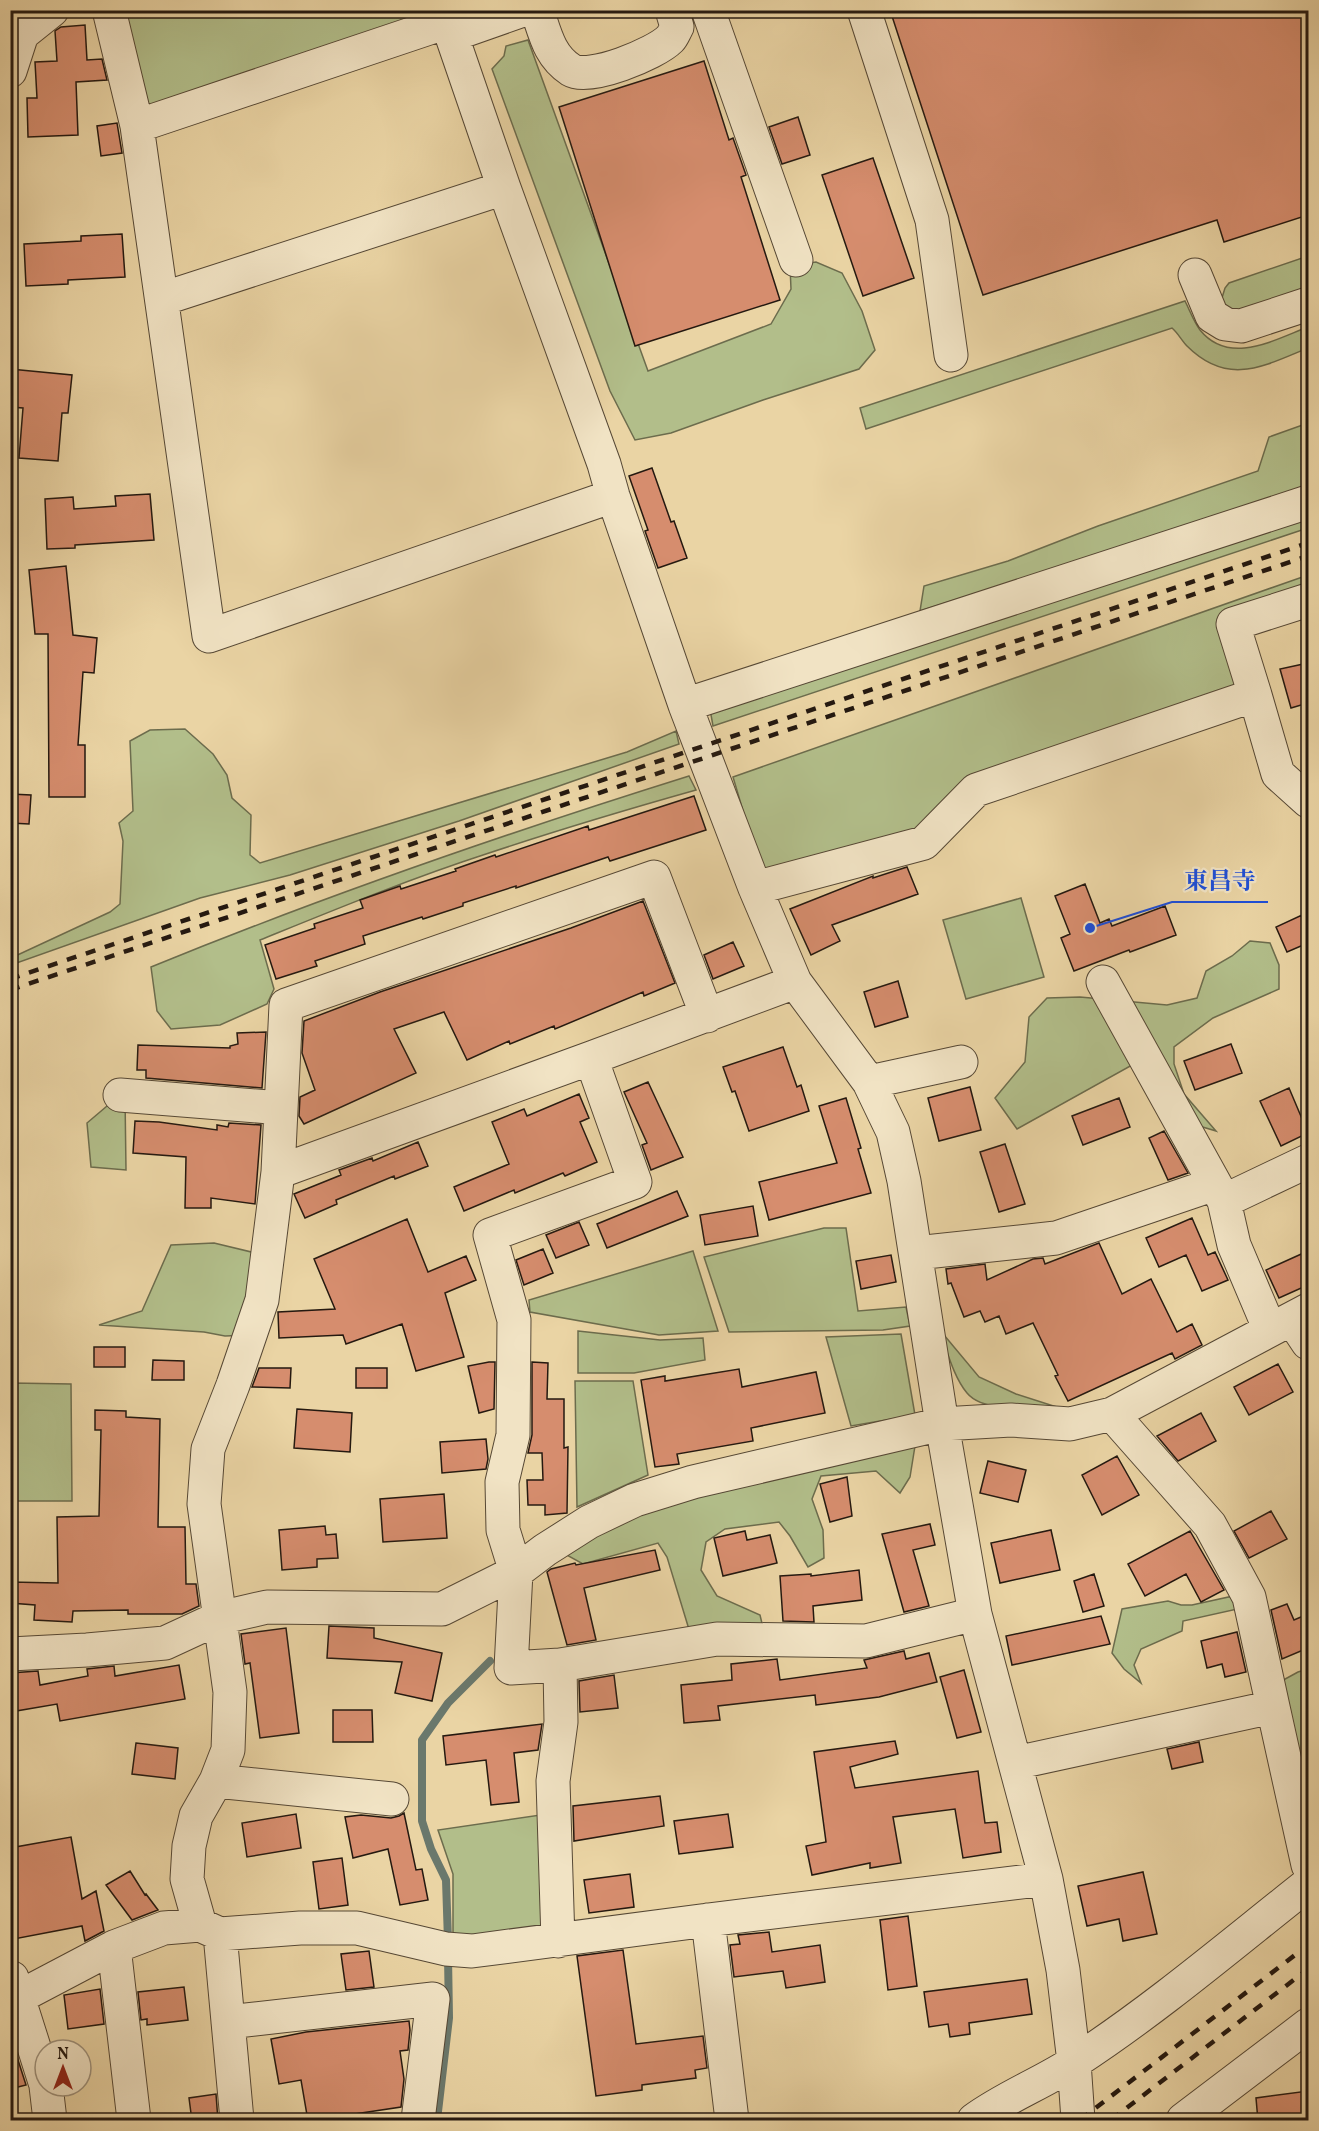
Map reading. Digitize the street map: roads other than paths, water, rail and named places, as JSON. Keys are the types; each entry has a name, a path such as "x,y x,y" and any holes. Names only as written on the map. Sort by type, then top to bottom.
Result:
{"street":[{"path":"10,71 22,34 52,10"},
{"path":"109,10 137,126 162,299 169,366 209,636 613,496"},
{"path":"137,126 447,22 523,10"},
{"path":"537,10 550,49 561,62 573,71 592,73 621,64 670,39 677,27 672,10"},
{"path":"708,10 796,260"},
{"path":"864,10 932,220 951,355"},
{"path":"447,22 504,188 604,464 685,705 755,888 795,982 869,1082 893,1132 904,1181 942,1424 975,1614 1046,1880 1063,1970 1074,2062 1078,2121"},
{"path":"162,299 504,188"},
{"path":"1195,275 1212,316 1226,324 1241,326 1308,304"},
{"path":"685,705 1308,502"},
{"path":"1308,600 1233,624 1278,774 1308,801"},
{"path":"755,888 924,843 976,790 1255,695"},
{"path":"237,2121 228,2022 210,1929 187,1879 189,1846 196,1816 216,1781 228,1750 230,1692 204,1504 208,1449 262,1300 278,1172 286,1005 654,877 707,1016"},
{"path":"278,1172 795,982"},
{"path":"10,1654 165,1643 219,1618 267,1607 442,1609 516,1572 589,1522 635,1500 693,1482 942,1424 1011,1420 1070,1424 1112,1414 1295,1325 1234,1245 1219,1192 1103,982"},
{"path":"591,1058 635,1182 490,1235 514,1320 513,1435 502,1482 503,1530 516,1572 511,1668 560,1665 717,1639 866,1641 975,1614"},
{"path":"869,1082 961,1062"},
{"path":"120,1095 281,1108"},
{"path":"916,1253 1056,1238 1219,1192 1308,1161"},
{"path":"1112,1414 1210,1525 1249,1597 1308,1865"},
{"path":"558,1941 553,1781 561,1722 560,1665"},
{"path":"1015,1763 1273,1707"},
{"path":"216,1781 393,1799"},
{"path":"33,2047 13,1990 164,1928 357,1928 446,1949 472,1951 1046,1880"},
{"path":"974,2121 987,2110 1074,2062 1144,2014 1308,1884"},
{"path":"708,1920 732,2121"},
{"path":"114,1947 134,2121"},
{"path":"228,2022 433,1999 414,2120"},
{"path":"1182,2121 1308,2025"},
{"path":"48,2098 50,2121"}],"waterway":[{"path":"448,1941 446,1880 431,1849 422,1821 422,1740 448,1703 490,1661"},
{"path":"437,2120 449,2018 448,1956"}],"railway":[{"path":"10,979 1308,543"},
{"path":"10,990 1308,556"},
{"path":"1080,2120 1308,1945"},
{"path":"1111,2120 1308,1969"}],"place":[{"name":"東昌寺","path":"1090,928"}]}
